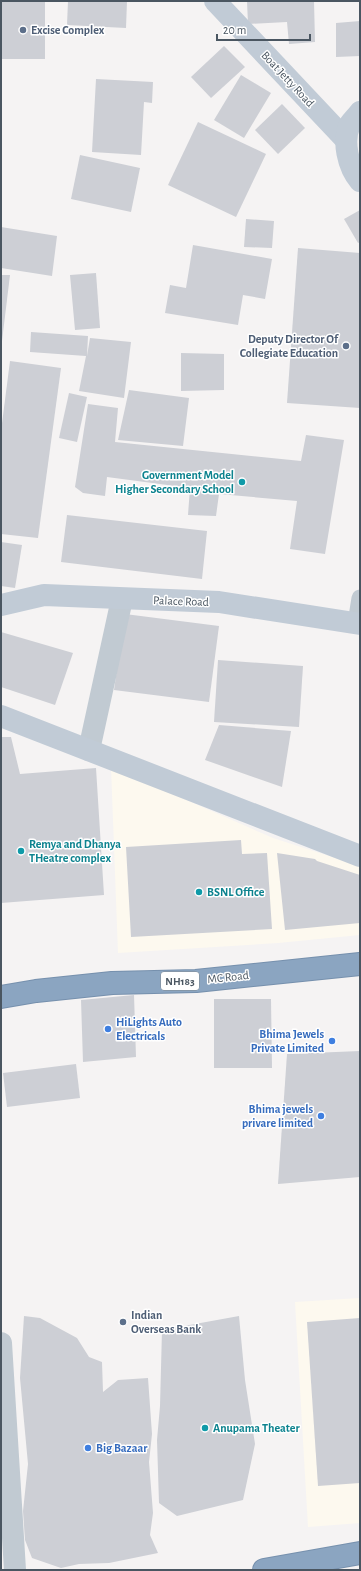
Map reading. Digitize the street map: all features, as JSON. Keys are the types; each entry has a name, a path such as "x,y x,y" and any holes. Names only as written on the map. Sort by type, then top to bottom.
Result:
{"highway":[{"name":"MC Road","path":"1,997 36,991 112,983 196,981 360,964"},
{"path":"274,1569 360,1553"}],"main road":[{"name":"Boat Jetty Road","path":"215,1 346,140"},
{"path":"360,112 351,124 346,140 350,159 360,181"},
{"name":"Palace Road","path":"1,605 44,595 219,602 358,624"},
{"path":"1,716 360,856"}],"street":[{"path":"89,750 122,599"},
{"path":"1,1343 15,1570"}],"lane":[{"path":"358,624 360,598"}],"shaded area":[{"name":"BSNL Office","path":"111,767 273,838 360,866 360,935 278,943 118,953"},
{"path":"360,1298 360,1523 308,1527 295,1302"}],"building":[{"name":"Excise Complex","path":"1,1 45,1 45,59 1,59"},
{"path":"68,1 127,1 126,28 67,25"},
{"path":"247,1 314,1 315,42 289,44 287,22 248,24"},
{"path":"360,21 360,56 336,57 336,23"},
{"path":"224,46 245,67 211,98 191,77"},
{"path":"241,75 271,93 244,138 214,120"},
{"path":"96,79 153,82 152,103 144,102 141,155 92,152"},
{"path":"282,104 305,128 278,154 255,130"},
{"path":"198,122 266,154 236,217 168,185"},
{"path":"80,155 140,168 131,212 71,199"},
{"path":"360,210 360,242 358,243 344,219"},
{"path":"246,219 274,221 272,248 244,247"},
{"path":"1,227 57,236 52,276 1,268"},
{"path":"193,245 272,259 265,299 243,295 238,325 165,313 170,285 186,288"},
{"path":"298,248 360,253 360,408 287,403"},
{"path":"96,273 100,328 75,330 70,275"},
{"path":"1,275 10,275 2,341 1,341"},
{"path":"31,332 88,336 87,356 90,338 131,342 124,398 79,391 86,356 30,352"},
{"path":"181,353 224,354 224,390 181,391"},
{"path":"10,361 61,368 38,538 1,534 1,431"},
{"path":"129,390 189,398 183,446 118,440"},
{"path":"69,393 87,397 77,442 59,438"},
{"name":"Government Model Higher Secondary School","path":"88,404 118,408 115,442 301,461 306,435 344,440 325,554 290,549 297,501 219,494 216,516 188,515 190,488 107,477 105,496 83,493 75,487"},
{"path":"67,515 207,531 202,579 61,562"},
{"path":"1,542 22,545 15,588 1,586"},
{"path":"125,614 219,626 209,702 114,690"},
{"path":"1,632 73,653 55,705 1,687"},
{"path":"218,660 303,666 299,727 214,722"},
{"path":"219,725 291,731 282,787 205,760"},
{"path":"1,737 11,737 20,774 96,768 104,895 1,903"},
{"name":"BSNL Office","path":"241,840 242,854 267,853 272,929 131,937 126,847"},
{"path":"277,853 315,859 317,861 360,875 360,923 285,930"},
{"name":"HiLights Auto Electricals","path":"134,995 136,1057 83,1062 81,1000"},
{"path":"214,999 271,999 272,1068 214,1068"},
{"name":"Bhima jewels privare limited","path":"360,1051 360,1177 278,1184 287,1054"},
{"path":"76,1064 80,1098 7,1107 3,1073"},
{"name":"Big Bazaar","path":"24,1316 40,1318 77,1338 89,1357 102,1362 103,1392 118,1380 148,1378 152,1434 149,1462 153,1513 150,1535 158,1553 109,1563 79,1564 61,1568 32,1558 25,1540 23,1511 28,1464 20,1378"},
{"name":"Anupama Theater","path":"239,1316 245,1380 255,1444 243,1500 177,1516 159,1503 157,1440 160,1406 162,1330"},
{"path":"360,1318 360,1483 318,1486 307,1322"}],"place":[{"name":"Excise Complex","path":"23,30"},
{"name":"Deputy Director Of Collegiate Education","path":"346,346"},
{"name":"Government Model Higher Secondary School","path":"242,482"},
{"name":"Remya and Dhanya THeatre complex","path":"21,851"},
{"name":"BSNL Office","path":"199,892"},
{"name":"HiLights Auto Electricals","path":"108,1029"},
{"name":"Bhima Jewels Private Limited","path":"332,1041"},
{"name":"Bhima jewels privare limited","path":"321,1116"},
{"name":"Indian Overseas Bank","path":"123,1322"},
{"name":"Anupama Theater","path":"205,1428"},
{"name":"Big Bazaar","path":"88,1448"}]}
